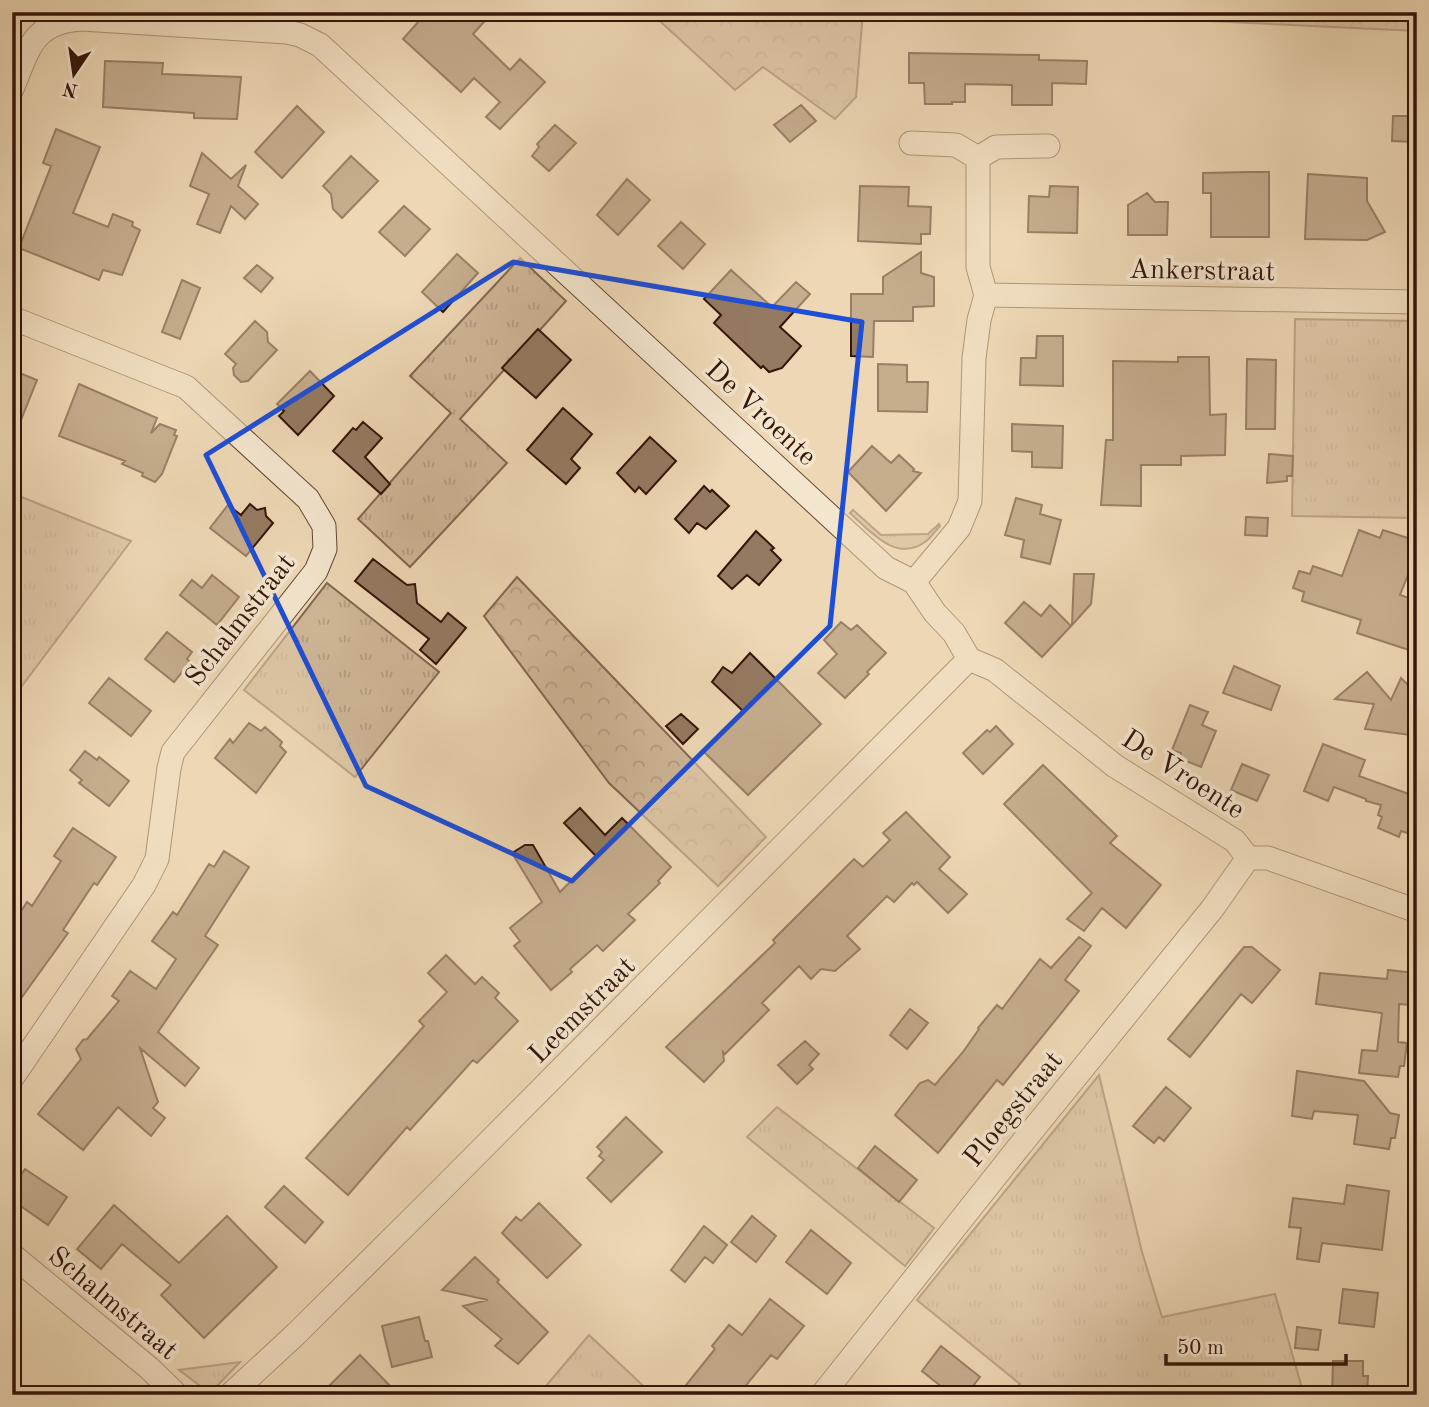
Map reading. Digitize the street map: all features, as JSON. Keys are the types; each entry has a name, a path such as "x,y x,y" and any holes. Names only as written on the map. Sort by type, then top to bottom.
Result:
{"street":[{"name":"De Vroente","path":"12,89 30,46 51,24 82,19 287,32 320,45 876,559 886,568 914,582 935,613 954,633 969,659 995,670 1115,766 1235,841 1248,858 1268,858 1417,911"},
{"path":"911,143 956,145 978,158"},
{"path":"978,158 996,146 1048,146"},
{"path":"914,582 959,528 970,501 974,358 979,320 986,295 978,267 978,158"},
{"name":"Ankerstraat","path":"986,295 1417,302"},
{"name":"Schalmstraat","path":"12,317 186,387 309,499 324,526 325,550 316,571 173,752 157,859 144,885 12,1078"},
{"name":"Leemstraat","path":"230,1395 412,1219 969,659"},
{"name":"Ploegstraat","path":"822,1395 1212,909 1248,858"},
{"name":"Schalmstraat","path":"12,1255 149,1368 177,1395"}],"highlighted area":[{"path":"513,262 862,322 830,626 572,881 366,786 206,455"}],"green space":[{"path":"650,12 863,12 856,97 835,119 763,67 735,90"},
{"path":"1018,12 1417,12 1417,31"},
{"path":"520,258 566,301 460,419 507,463 410,567 358,519 451,413 410,376"},
{"path":"1295,319 1417,321 1417,518 1292,516"},
{"path":"19,496 131,541 12,699 12,512"},
{"path":"853,510 881,535 928,534 939,524 940,526 925,542 914,548 904,549 894,547 875,536 850,513"},
{"path":"517,577 766,837 718,886 609,783 484,616"},
{"path":"327,583 439,672 355,777 244,690"},
{"path":"1099,1075 1142,1252 1162,1317 1275,1294 1304,1395 1010,1395 1020,1384 917,1300"},
{"path":"777,1107 934,1228 905,1266 747,1137"},
{"path":"589,1335 653,1395 540,1393"},
{"path":"240,1362 215,1388 203,1388 179,1370"}],"building":[{"path":"427,12 493,12 473,34 510,70 520,59 545,82 500,129 486,117 500,102 474,78 461,92 403,39"},
{"path":"909,53 1039,55 1039,60 1087,61 1086,84 1052,83 1052,105 1012,105 1012,85 965,84 965,102 925,104 924,83 909,83"},
{"path":"105,61 163,63 162,74 241,77 237,119 194,118 194,113 103,107"},
{"path":"801,105 816,121 790,142 774,125"},
{"path":"297,106 324,132 282,178 255,152"},
{"path":"1393,116 1414,116 1414,142 1392,141"},
{"path":"555,125 576,143 549,171 532,156 539,147 537,144"},
{"path":"56,129 100,147 73,213 108,227 113,214 133,222 132,226 140,230 122,275 103,270 99,280 19,248 51,166 43,163"},
{"path":"202,153 231,179 246,165 238,186 258,204 245,219 231,206 220,233 197,224 209,194 190,186"},
{"path":"351,156 378,181 342,218 333,209 331,194 323,186"},
{"path":"1269,172 1269,237 1211,237 1211,193 1203,193 1203,173"},
{"path":"1308,174 1367,178 1367,201 1385,232 1367,240 1305,239"},
{"path":"627,179 650,200 618,235 597,215"},
{"path":"860,186 909,187 908,206 931,207 930,234 921,234 921,244 858,241"},
{"path":"1050,186 1078,187 1077,233 1028,232 1029,196 1049,197"},
{"path":"1147,193 1155,202 1168,202 1167,235 1128,235 1128,205"},
{"path":"404,206 430,229 405,256 379,232"},
{"path":"681,222 705,244 683,269 658,246"},
{"path":"921,252 921,273 934,277 934,306 913,307 913,321 874,321 873,357 851,356 851,294 883,294 883,277"},
{"path":"457,254 478,273 443,312 422,292"},
{"path":"257,265 273,278 261,292 244,278"},
{"path":"731,270 772,307 796,282 810,294 780,327 801,346 782,368 769,372 763,366 761,368 714,323 721,315 704,299"},
{"path":"182,280 200,288 180,339 162,332"},
{"path":"255,321 267,332 268,342 277,350 248,381 241,382 234,375 233,368 236,364 225,354"},
{"path":"538,329 571,360 536,398 502,368"},
{"path":"1037,336 1063,336 1063,386 1020,385 1021,358 1036,358"},
{"path":"1178,357 1209,357 1210,415 1226,414 1225,455 1181,456 1181,465 1141,465 1141,506 1101,505 1106,440 1113,440 1113,361 1178,362"},
{"path":"1247,359 1276,360 1275,429 1246,429"},
{"path":"878,364 907,365 907,382 928,382 927,412 878,411"},
{"path":"12,370 37,380 13,440 12,440"},
{"path":"310,371 334,396 298,435 279,416 284,411 277,404"},
{"path":"79,384 157,418 151,433 160,424 176,430 174,435 177,436 162,474 155,482 142,476 143,473 122,464 125,461 59,436"},
{"path":"563,408 592,434 571,459 580,468 566,484 527,450"},
{"path":"363,422 382,438 365,457 390,484 381,494 333,451 353,428 356,430"},
{"path":"1012,424 1063,426 1062,468 1032,467 1032,452 1012,451"},
{"path":"650,437 676,461 646,494 639,487 635,492 617,473"},
{"path":"872,446 891,463 899,455 913,471 921,473 886,511 848,472"},
{"path":"1269,454 1293,456 1292,476 1287,476 1287,481 1267,483"},
{"path":"704,486 729,506 706,529 697,523 689,533 675,519"},
{"path":"1016,498 1042,505 1040,514 1061,520 1050,564 1021,557 1024,540 1005,535"},
{"path":"250,504 257,510 265,508 266,516 273,523 246,556 210,528 228,505 241,515"},
{"path":"1246,517 1268,518 1267,536 1245,535"},
{"path":"1359,530 1380,538 1383,530 1417,541 1412,556 1415,557 1400,595 1417,604 1417,628 1409,650 1357,633 1361,620 1302,601 1304,592 1293,588 1299,571 1310,574 1313,566 1342,576"},
{"path":"756,531 774,548 771,550 781,560 759,585 747,575 732,589 718,576"},
{"path":"373,559 407,585 415,584 417,603 441,622 448,613 466,628 436,664 420,650 429,639 355,581"},
{"path":"1074,574 1094,574 1091,604 1072,625"},
{"path":"212,575 239,597 217,625 180,595 192,580 202,588"},
{"path":"1024,602 1041,616 1050,605 1071,626 1042,657 1005,623"},
{"path":"841,622 851,630 857,625 886,653 845,698 818,673 837,654 824,640"},
{"path":"167,632 192,652 187,659 190,662 174,682 145,659"},
{"path":"750,653 821,724 748,795 703,751 743,711 712,682 723,667 732,673"},
{"path":"1234,666 1280,686 1271,710 1223,693"},
{"path":"1367,672 1391,700 1401,678 1416,693 1410,735 1365,729 1374,704 1335,699"},
{"path":"109,678 151,711 131,736 89,703"},
{"path":"1190,705 1208,712 1202,725 1216,731 1201,767 1179,758 1181,753 1172,750"},
{"path":"681,714 698,729 683,744 666,726"},
{"path":"249,723 261,731 265,727 282,742 280,746 286,752 256,793 215,758 230,739 233,743"},
{"path":"996,726 1013,744 983,774 963,753 987,730 990,732"},
{"path":"1323,744 1365,760 1359,776 1417,797 1417,836 1401,831 1399,837 1378,828 1382,817 1378,815 1381,805 1366,799 1334,787 1328,801 1304,791"},
{"path":"85,751 97,760 99,757 129,781 109,806 79,783 82,780 70,770"},
{"path":"1242,764 1269,775 1257,801 1231,790"},
{"path":"1043,765 1117,836 1110,843 1161,885 1126,928 1102,908 1084,931 1067,919 1092,893 1004,804"},
{"path":"580,808 605,835 622,818 671,867 658,881 660,883 628,914 635,920 603,951 597,945 551,990 514,946 520,941 510,928 542,902 512,853 525,845 533,845 560,892 596,856 564,823"},
{"path":"906,812 950,857 939,869 967,894 948,913 917,882 914,885 912,883 894,902 887,896 847,936 860,949 835,971 821,969 811,979 799,966 762,1003 769,1010 725,1054 723,1052 724,1061 704,1082 666,1047 775,943 773,940 854,859 863,867 890,840 883,833"},
{"path":"73,828 116,857 97,885 94,883 63,930 68,933 12,1011 12,925 27,902 32,906 61,861 54,856"},
{"path":"224,851 249,867 205,936 218,945 158,1032 199,1068 185,1086 140,1048 158,1102 153,1108 165,1118 151,1136 118,1107 83,1150 38,1114 81,1059 76,1049 119,1001 112,996 130,971 156,989 176,959 152,941 173,912 177,915 209,864 214,867"},
{"path":"1079,937 1091,946 1065,980 1079,991 1003,1085 997,1080 938,1153 895,1115 920,1083 928,1080 935,1085 997,1005 1002,1009 1040,959 1051,968"},
{"path":"1244,947 1252,947 1280,970 1252,1003 1241,994 1190,1057 1168,1039"},
{"path":"446,955 475,984 482,977 499,993 495,998 518,1021 477,1063 473,1060 410,1130 407,1127 348,1195 306,1158 424,1026 419,1021 447,992 428,973"},
{"path":"1388,970 1415,973 1411,1005 1399,1004 1398,1042 1407,1043 1404,1066 1400,1066 1398,1077 1359,1073 1362,1050 1377,1051 1382,1013 1316,1004 1320,973 1387,979"},
{"path":"910,1009 928,1023 907,1049 890,1035"},
{"path":"805,1041 819,1054 809,1065 813,1069 797,1084 778,1065"},
{"path":"1297,1071 1364,1081 1390,1113 1399,1115 1395,1138 1391,1138 1389,1149 1354,1144 1358,1115 1314,1111 1312,1119 1292,1116"},
{"path":"1166,1087 1191,1108 1164,1141 1159,1137 1154,1143 1133,1126"},
{"path":"626,1117 662,1152 611,1202 587,1178 604,1160 599,1156 602,1152 597,1147"},
{"path":"875,1146 917,1180 899,1202 858,1168"},
{"path":"25,1169 67,1197 48,1225 12,1200 12,1187"},
{"path":"1347,1185 1389,1191 1382,1250 1322,1243 1319,1262 1297,1259 1301,1228 1289,1227 1293,1198 1344,1204"},
{"path":"284,1186 323,1222 305,1243 265,1207"},
{"path":"539,1203 581,1245 547,1278 502,1233 516,1217 521,1221"},
{"path":"114,1205 179,1263 227,1216 277,1267 204,1338 161,1295 171,1285 122,1244 101,1269 77,1249"},
{"path":"752,1216 776,1236 756,1262 731,1242"},
{"path":"704,1226 727,1245 713,1263 705,1257 685,1282 671,1270"},
{"path":"811,1230 851,1263 827,1294 786,1262"},
{"path":"475,1257 548,1332 518,1364 495,1346 502,1339 463,1306 488,1300 442,1290"},
{"path":"1343,1289 1378,1293 1374,1327 1339,1323"},
{"path":"770,1299 804,1326 777,1359 771,1355 738,1395 678,1395 715,1349 712,1346 729,1325 742,1335"},
{"path":"419,1317 432,1357 392,1367 382,1326"},
{"path":"1297,1327 1321,1330 1318,1350 1295,1348"},
{"path":"941,1346 980,1377 966,1395 952,1395 922,1371"},
{"path":"360,1355 399,1395 320,1395"},
{"path":"1333,1361 1363,1361 1363,1376 1368,1376 1367,1395 1332,1395"}]}
